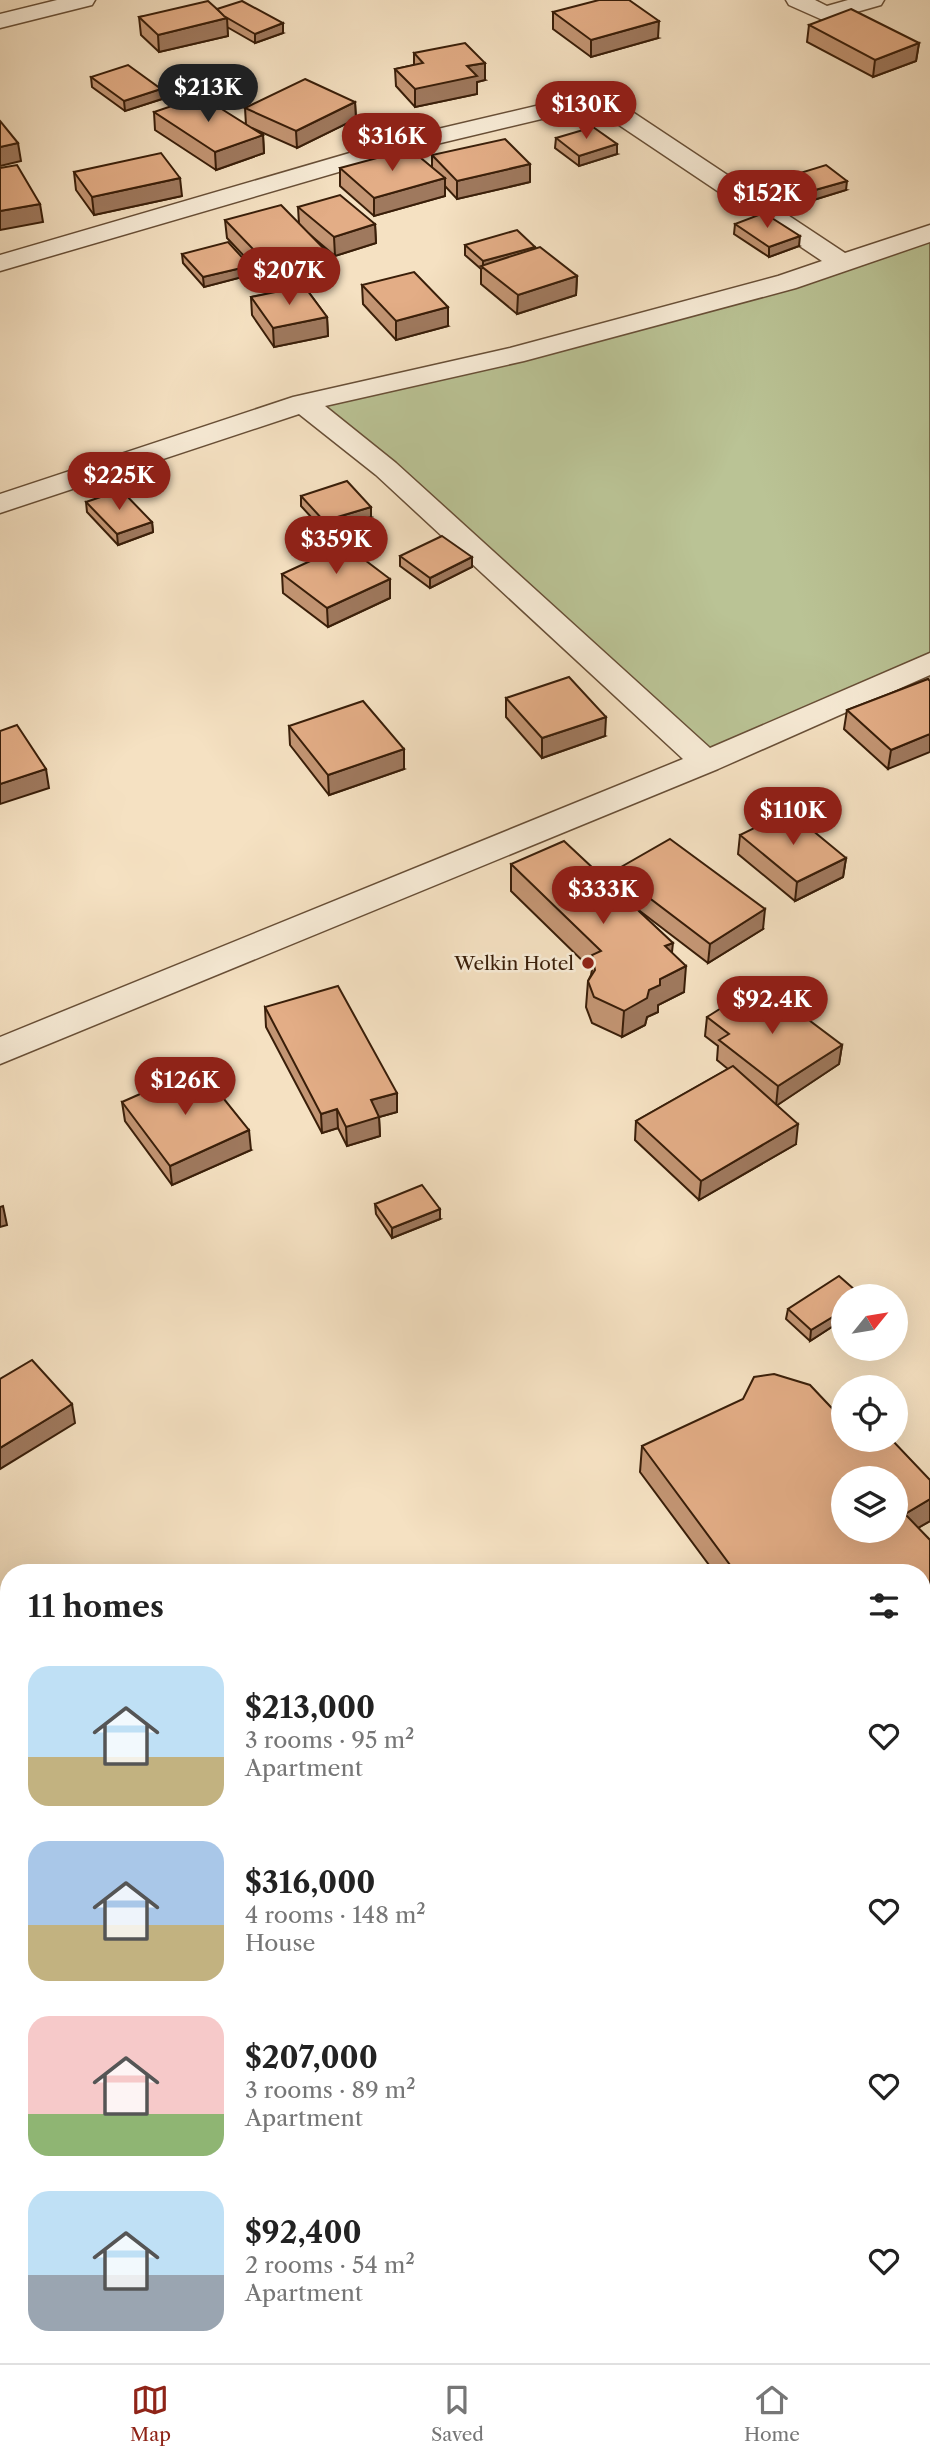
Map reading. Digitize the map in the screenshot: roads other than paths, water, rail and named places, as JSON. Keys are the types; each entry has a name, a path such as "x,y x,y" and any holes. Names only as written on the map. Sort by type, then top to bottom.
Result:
{"street":[{"path":"0,21 83,0"},
{"path":"797,0 825,14 873,0"},
{"path":"0,263 417,141 591,100 625,118 843,264"},
{"path":"0,504 303,403 514,355 843,264 930,233"},
{"path":"303,403 386,469 706,762"},
{"path":"0,1051 706,762 930,663"}],"place":[{"name":"Welkin Hotel","path":"588,963"}]}
